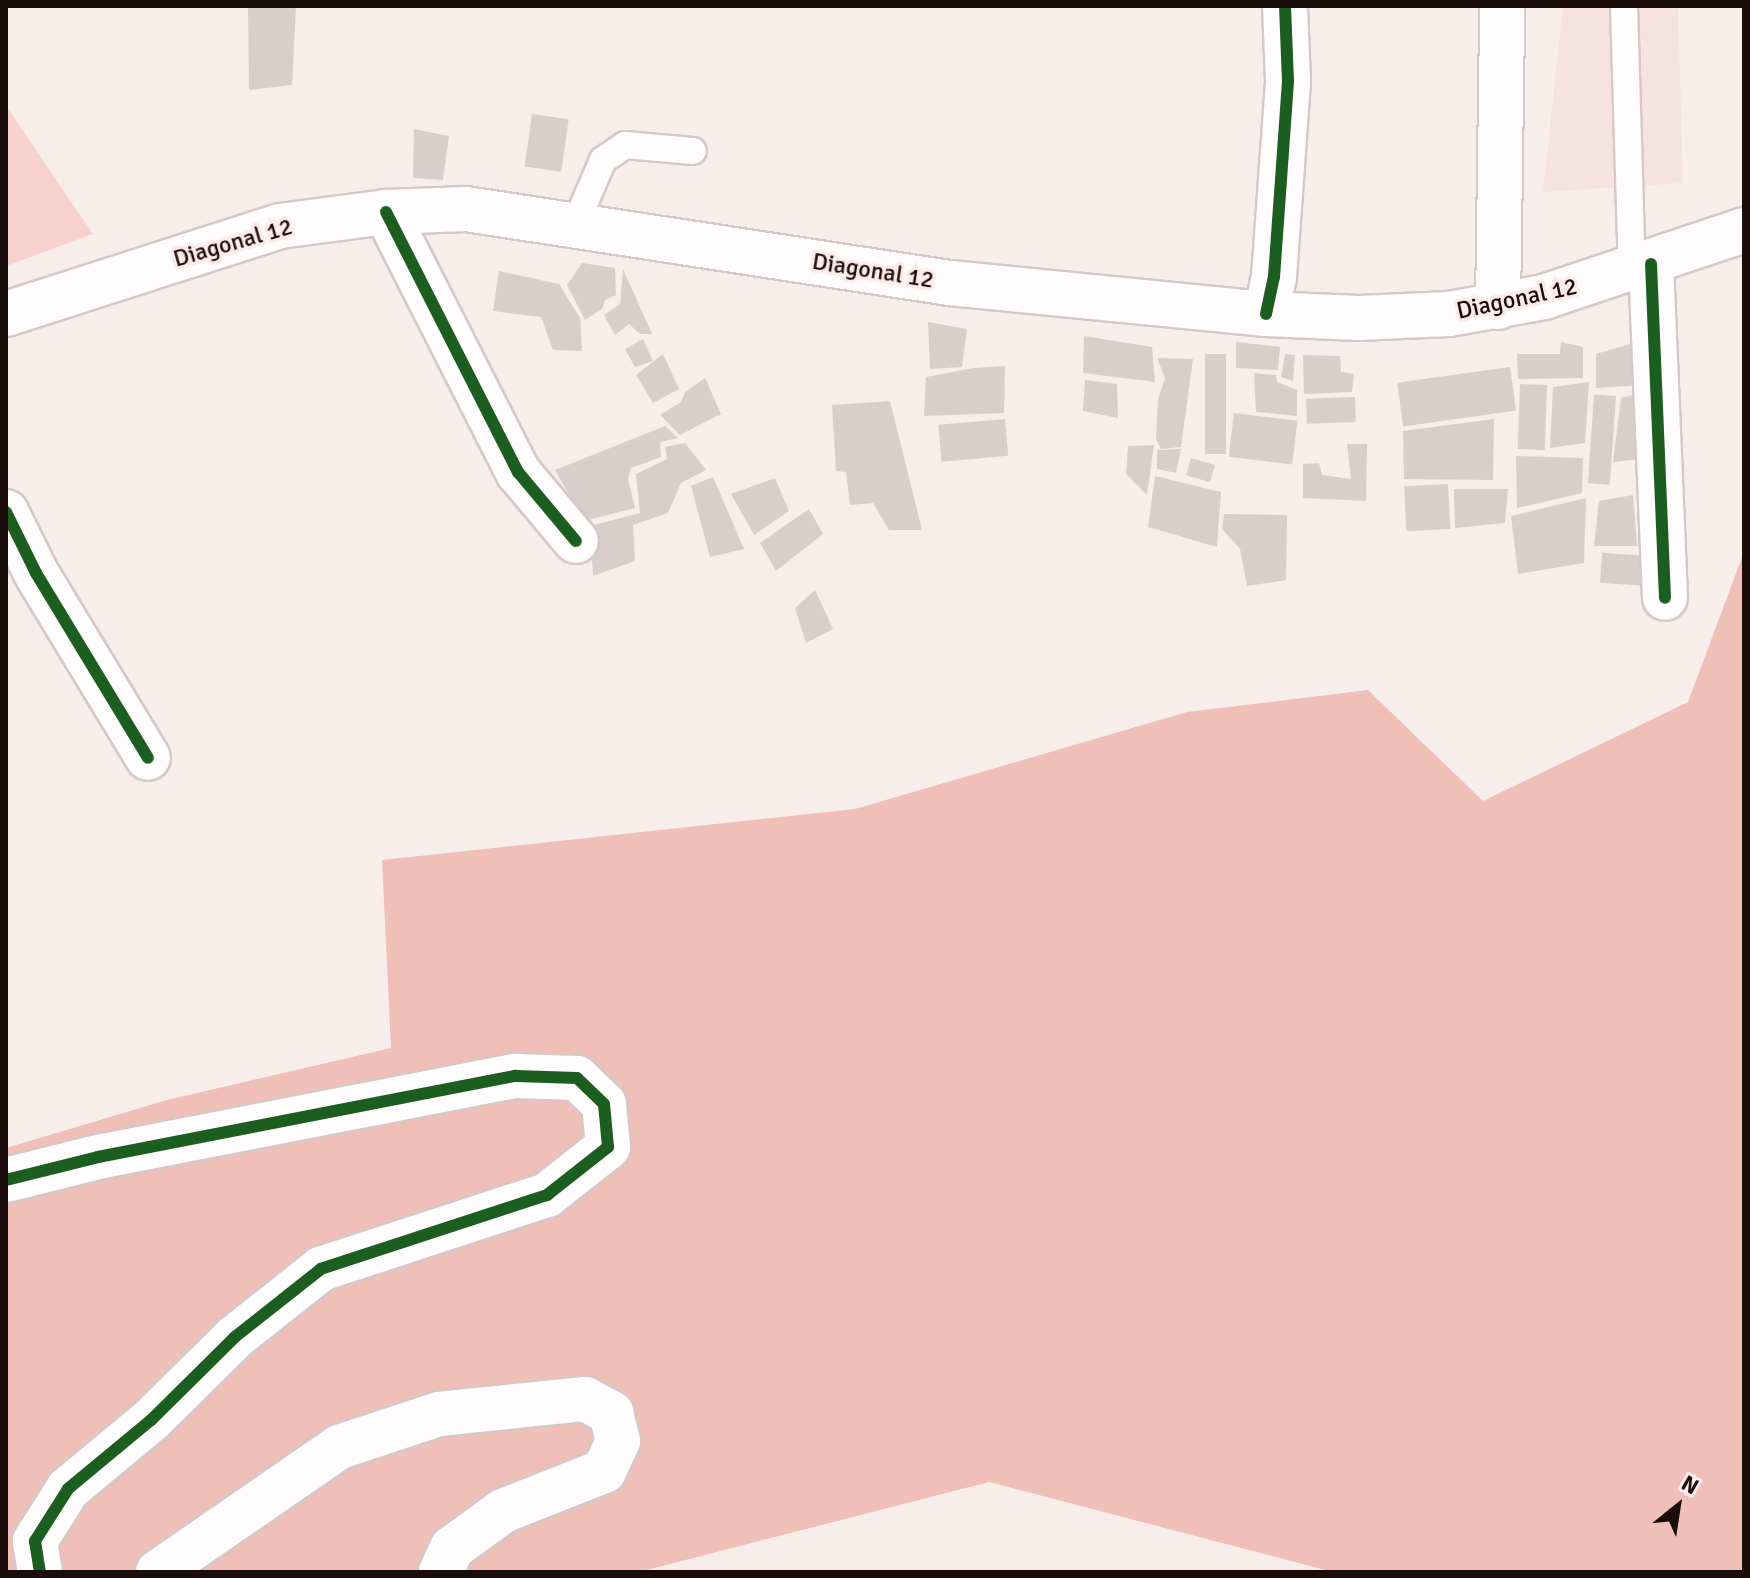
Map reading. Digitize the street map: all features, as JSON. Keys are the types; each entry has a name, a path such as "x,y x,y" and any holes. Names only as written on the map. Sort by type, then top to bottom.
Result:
{"street":[{"path":"1266,314 1274,277 1288,81 1285,6"},
{"path":"1498,307 1502,6"},
{"name":"Diagonal 12","path":"6,314 280,226 386,212 466,209 950,283 1266,314 1359,318 1449,314 1544,297 1744,230"},
{"path":"386,212 518,472 576,541"},
{"path":"1641,267 1665,598"},
{"path":"6,512 36,573 148,758"},
{"path":"6,1180 98,1157 516,1076 577,1078 604,1104 608,1147 547,1195 321,1269 235,1337 151,1420 68,1489 35,1541 40,1572"},
{"path":"158,1572 339,1447 439,1414 585,1399 611,1413 618,1441 604,1471 503,1511 452,1548 441,1572"}],"lane":[{"path":"1624,6 1641,267"},
{"path":"575,225 603,160 625,145 693,151"}],"shaded area":[{"path":"1563,6 1678,6 1683,183 1543,192"},
{"path":"6,106 93,234 6,266"},
{"path":"1744,552 1744,1572 1333,1572 989,1482 639,1572 6,1572 6,1148 167,1100 391,1048 382,860 855,809 1187,712 1368,690 1483,801 1688,702"}],"building":[{"path":"248,6 296,6 292,85 249,90"},
{"path":"532,114 569,119 561,172 525,166"},
{"path":"414,129 449,136 443,180 413,178"},
{"path":"582,263 615,268 616,295 605,300 602,309 585,320 567,285"},
{"path":"623,269 652,334 640,334 629,324 615,335 604,315 620,304"},
{"path":"499,271 559,284 580,318 582,351 553,350 541,317 493,311"},
{"path":"928,322 967,329 962,367 930,369"},
{"path":"1084,336 1152,347 1155,382 1083,373"},
{"path":"643,339 653,361 635,367 625,349"},
{"path":"1236,342 1280,347 1278,370 1236,368"},
{"path":"1561,342 1583,347 1583,378 1518,379 1517,354 1560,354"},
{"path":"1630,344 1640,385 1596,388 1596,354"},
{"path":"663,354 679,389 653,403 636,375"},
{"path":"1205,354 1226,354 1226,454 1205,454"},
{"path":"1285,354 1295,355 1293,381 1281,377"},
{"path":"1303,355 1340,356 1341,372 1354,374 1352,392 1304,394"},
{"path":"1157,358 1193,359 1181,447 1161,449 1156,439 1158,399 1165,378"},
{"path":"1005,366 1004,413 924,416 926,377 973,368"},
{"path":"1510,367 1516,411 1403,426 1397,383"},
{"path":"1254,373 1276,375 1277,382 1297,390 1297,416 1256,412"},
{"path":"705,378 721,414 680,435 660,415 681,402 685,392"},
{"path":"1085,380 1117,384 1118,418 1083,411"},
{"path":"1589,382 1585,443 1550,448 1553,387"},
{"path":"1520,384 1547,385 1545,450 1518,449"},
{"path":"1594,394 1616,396 1610,485 1588,483"},
{"path":"1637,394 1640,459 1613,462 1621,398"},
{"path":"1355,397 1356,422 1307,424 1306,399"},
{"path":"890,401 922,530 889,530 873,503 850,505 846,472 836,471 832,405"},
{"path":"1234,413 1298,421 1292,464 1229,457"},
{"path":"1005,419 1008,456 941,462 938,425"},
{"path":"1494,419 1493,480 1404,479 1403,431"},
{"path":"665,426 678,438 660,442 661,457 631,468 628,479 635,508 584,521 555,470"},
{"path":"685,443 706,470 681,483 668,513 633,525 635,561 593,576 590,526 640,513 636,474 667,459 665,447"},
{"path":"1347,444 1367,444 1366,501 1303,498 1303,464 1319,463 1322,475 1351,479"},
{"path":"1154,445 1147,495 1126,474 1128,446"},
{"path":"1181,449 1176,473 1157,469 1157,450"},
{"path":"1516,456 1583,458 1582,493 1517,508"},
{"path":"1191,458 1215,465 1210,482 1186,475"},
{"path":"1155,476 1221,492 1217,547 1148,527"},
{"path":"713,477 744,549 710,557 691,486"},
{"path":"775,478 789,511 754,535 731,494"},
{"path":"1448,484 1450,529 1406,531 1404,486"},
{"path":"1454,489 1508,489 1505,523 1455,528"},
{"path":"1633,495 1637,546 1594,546 1599,501"},
{"path":"1586,498 1584,563 1518,574 1511,516"},
{"path":"809,509 823,534 776,571 760,543"},
{"path":"1224,514 1287,515 1286,580 1247,586 1240,549 1222,529"},
{"path":"1602,553 1648,556 1646,586 1600,583"},
{"path":"815,590 833,629 806,643 795,608"}],"cycle path":[{"path":"1266,314 1274,277 1288,81 1285,6"},
{"path":"386,212 518,472 576,541"},
{"path":"1651,264 1665,598"},
{"path":"6,512 36,573 148,758"},
{"path":"6,1180 98,1157 516,1076 577,1078 604,1104 608,1147 547,1195 321,1269 235,1337 151,1420 68,1489 35,1541 40,1572"}]}
